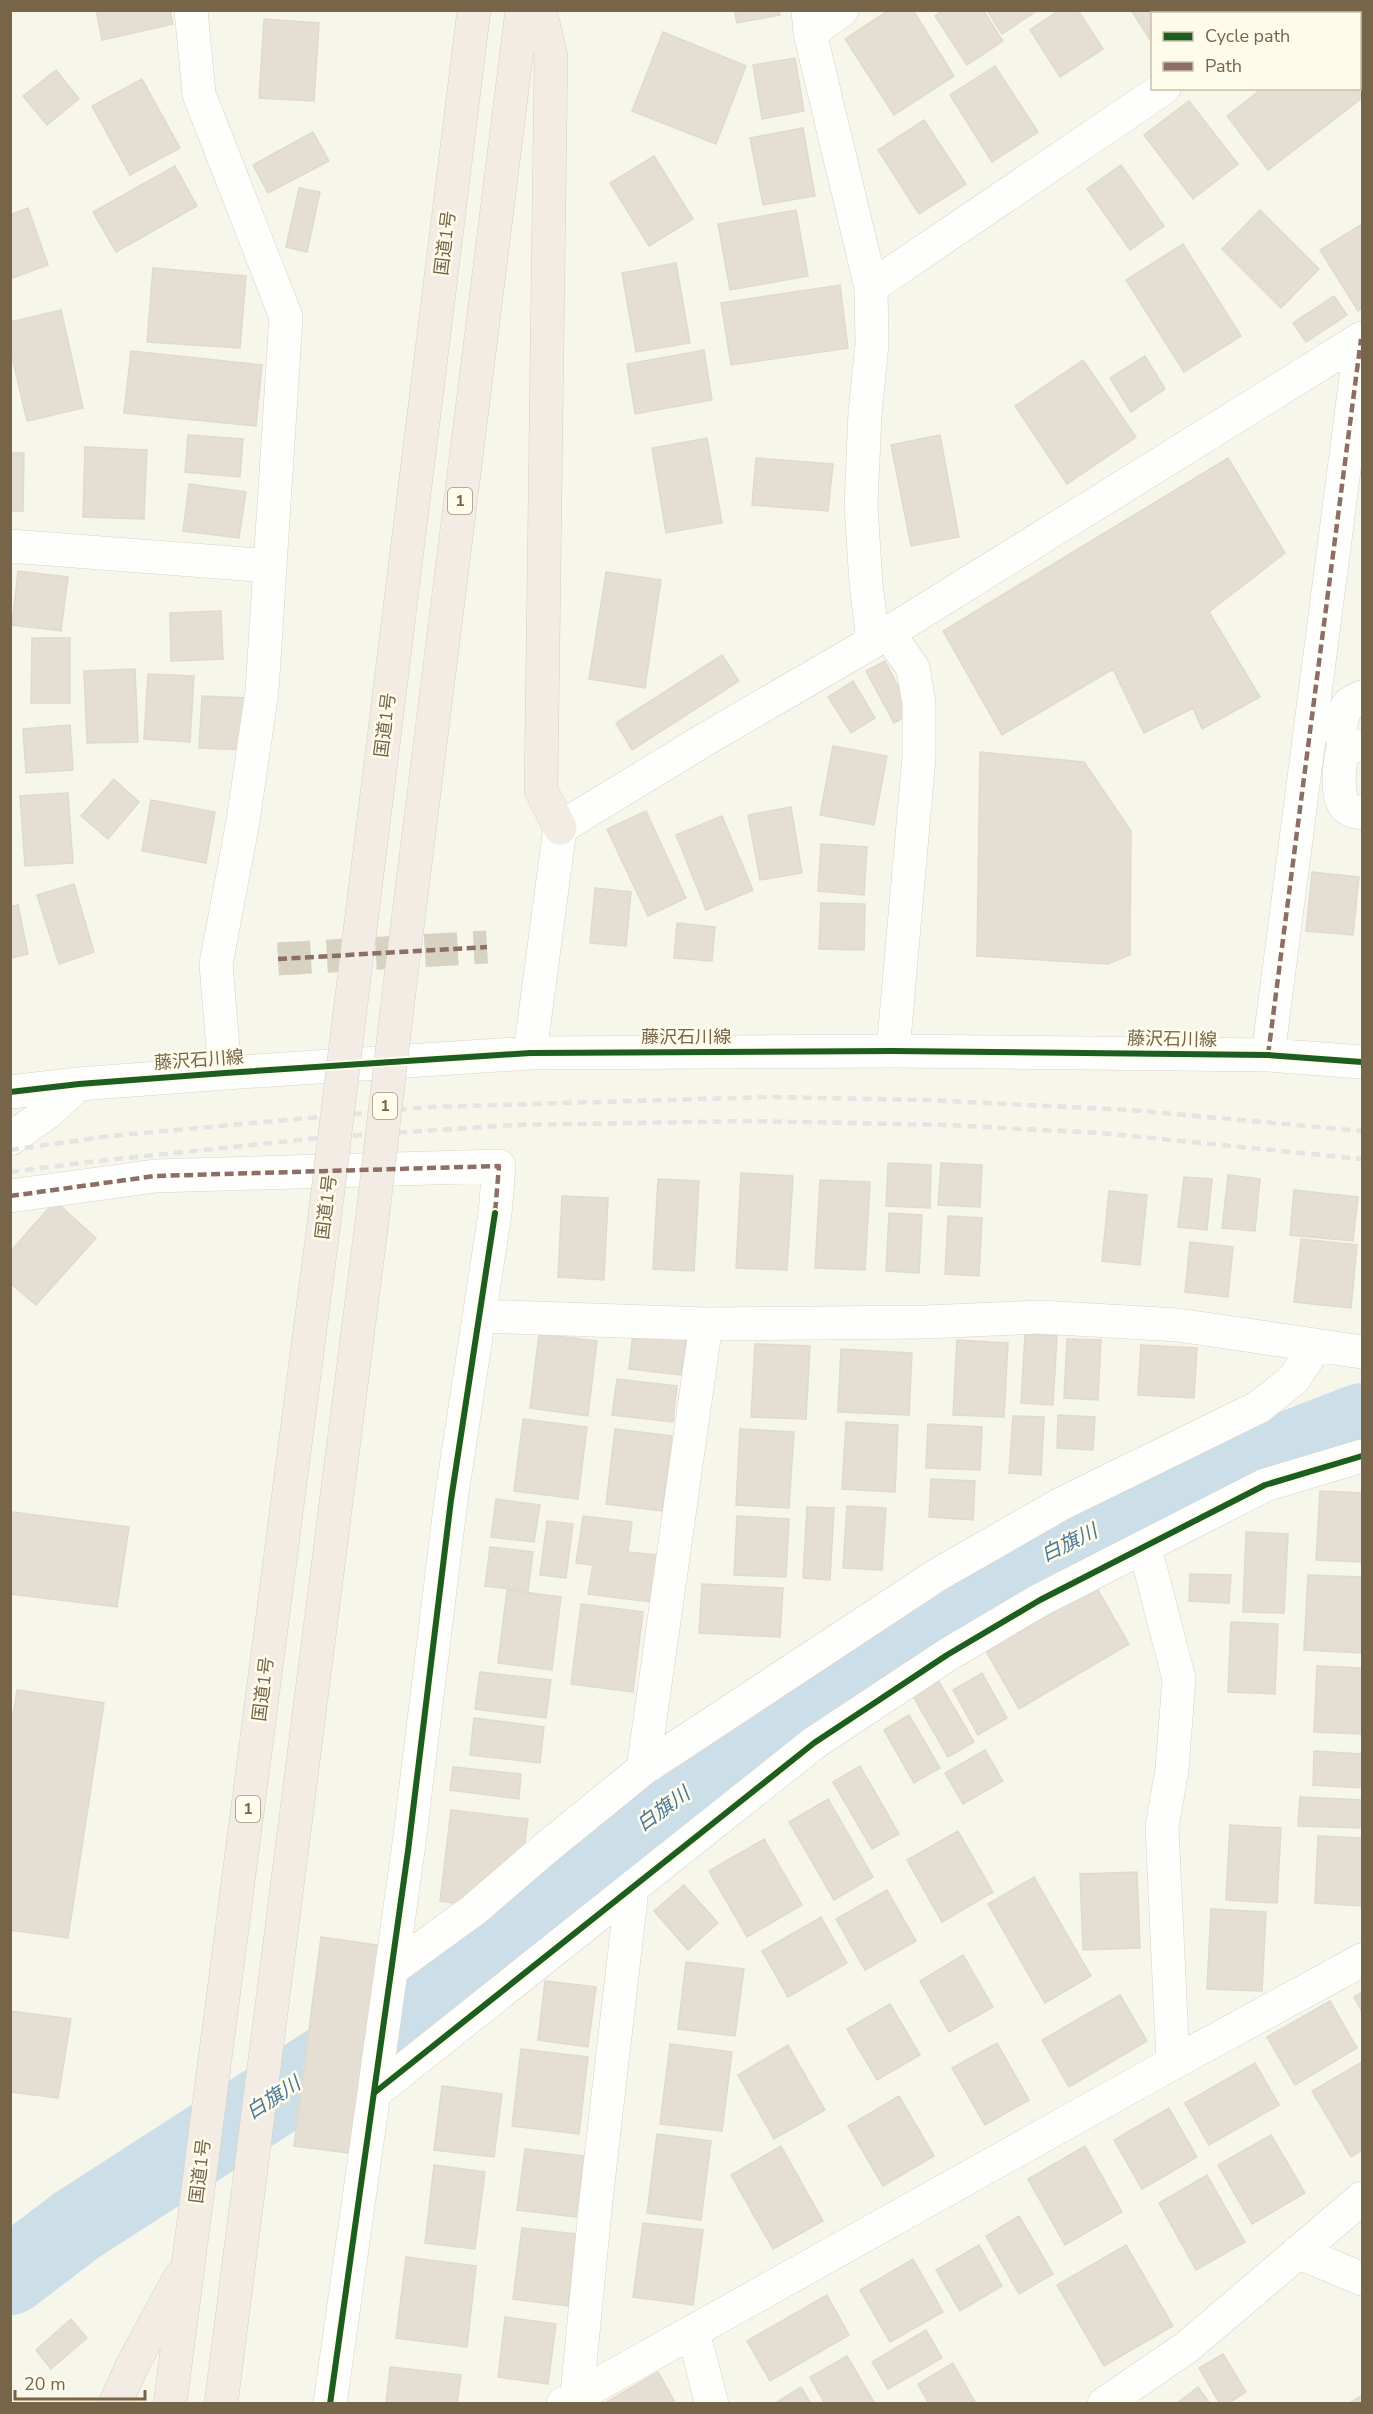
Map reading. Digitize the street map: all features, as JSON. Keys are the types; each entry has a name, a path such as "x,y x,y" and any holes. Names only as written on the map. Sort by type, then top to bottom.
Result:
{"highway":[{"name":"国道1号","path":"170,2403 325,1215 474,10"},
{"name":"1","path":"221,2403 372,1221 522,10"},
{"path":"540,10 551,56 541,790 560,828"},
{"path":"115,2403 133,2364 189,2260"}],"street":[{"path":"191,10 200,94 286,317 262,691 243,821 216,964 225,1073"},
{"path":"842,10 809,22 871,287 872,344 865,413 861,506 866,584 880,637 913,668 920,704 919,757 893,1051"},
{"path":"871,287 1161,90"},
{"path":"530,1053 560,828 880,637 1362,339"},
{"path":"1268,1055 1362,339"},
{"path":"10,546 270,566"},
{"path":"1354,745 1342,741 1344,712 1350,703 1362,697"},
{"path":"1354,745 1343,748 1351,792 1340,797 1344,806 1362,813"},
{"name":"藤沢石川線","path":"10,1092 79,1084 225,1073 530,1053 893,1051 1268,1055 1362,1062"},
{"path":"10,1139 47,1113 79,1084"},
{"path":"10,1196 155,1176 499,1166 495,1213 451,1500 391,1970 330,2403"},
{"path":"479,1316 706,1324 926,1322 1040,1317 1178,1325 1362,1353"},
{"path":"643,1769 706,1324"},
{"path":"391,1970 475,1909 540,1852 643,1769 937,1575 1061,1504 1259,1407 1294,1379 1316,1345"},
{"path":"374,2093 814,1743 947,1655 1040,1600 1265,1485 1362,1456"},
{"path":"1145,1548 1179,1679 1172,1769 1162,1827 1173,2063"},
{"path":"572,2401 632,1889"},
{"path":"572,2401 1173,2063 1362,1960"},
{"path":"1104,2403 1187,2347 1362,2198"},
{"path":"1298,2252 1362,2279"},
{"path":"693,2332 712,2403"}],"building":[{"path":"96,10 170,10 173,24 102,40"},
{"path":"734,10 779,10 780,15 737,23"},
{"path":"889,10 913,10 954,76 894,115 845,39"},
{"path":"943,10 983,10 1003,41 967,65 935,16"},
{"path":"987,10 1038,10 1002,34"},
{"path":"1059,10 1078,10 1103,49 1060,77 1030,30"},
{"path":"1131,10 1194,10 1195,12 1151,12 1151,41"},
{"path":"1351,10 1362,10 1362,31 1361,12"},
{"path":"264,19 319,23 314,101 259,98"},
{"path":"663,32 746,66 716,144 632,111"},
{"path":"795,58 804,111 762,119 753,65"},
{"path":"995,66 1038,132 992,162 950,95"},
{"path":"56,70 79,99 47,125 23,96"},
{"path":"142,79 180,148 130,175 92,106"},
{"path":"1260,90 1359,90 1362,98 1268,170 1227,116"},
{"path":"1189,101 1238,164 1193,199 1144,135"},
{"path":"924,120 966,184 919,214 878,150"},
{"path":"803,128 815,196 763,205 750,138"},
{"path":"313,132 329,161 268,193 253,165"},
{"path":"654,156 693,219 649,246 610,183"},
{"path":"1121,165 1164,226 1130,250 1087,189"},
{"path":"175,166 197,206 116,252 93,212"},
{"path":"299,188 320,192 307,252 286,247"},
{"path":"28,208 48,265 10,279 10,215"},
{"path":"796,210 808,276 730,290 718,224"},
{"path":"1260,210 1319,269 1281,308 1222,249"},
{"path":"1362,224 1362,308 1358,311 1320,250"},
{"path":"1183,244 1241,336 1184,372 1126,280"},
{"path":"676,263 690,343 636,352 622,273"},
{"path":"153,268 246,276 240,348 147,342"},
{"path":"840,285 848,348 731,365 721,303"},
{"path":"1334,296 1347,315 1306,342 1293,323"},
{"path":"61,310 83,408 27,421 10,348 10,322"},
{"path":"704,350 712,400 635,414 627,364"},
{"path":"131,351 262,365 256,426 124,413"},
{"path":"1145,356 1165,389 1131,412 1110,378"},
{"path":"1083,360 1136,437 1067,484 1015,406"},
{"path":"188,435 243,439 240,477 185,472"},
{"path":"940,435 959,537 911,546 891,445"},
{"path":"707,438 722,523 666,533 652,448"},
{"path":"85,447 147,450 144,519 83,517"},
{"path":"10,453 24,453 23,511 10,511"},
{"path":"756,458 833,464 828,511 752,505"},
{"path":"1228,458 1285,553 1209,612 1260,697 1202,729 1193,708 1144,733 1113,669 1002,735 943,631"},
{"path":"189,484 246,492 239,538 183,531"},
{"path":"18,571 68,577 61,631 12,625"},
{"path":"606,572 661,580 645,688 589,679"},
{"path":"221,611 223,659 171,661 170,613"},
{"path":"32,638 70,638 70,703 31,703"},
{"path":"722,655 739,681 632,750 616,723"},
{"path":"885,661 912,713 894,723 866,671"},
{"path":"135,669 138,742 87,743 84,671"},
{"path":"148,674 194,676 190,742 144,739"},
{"path":"853,681 875,718 851,733 828,697"},
{"path":"202,696 247,698 244,750 199,748"},
{"path":"70,725 73,770 26,773 23,729"},
{"path":"833,746 887,756 874,825 820,815"},
{"path":"980,752 1084,762 1131,831 1130,955 1108,964 977,956"},
{"path":"114,779 139,802 108,839 81,816"},
{"path":"68,793 73,863 25,866 20,796"},
{"path":"151,800 215,812 206,863 142,851"},
{"path":"791,807 802,873 760,880 748,815"},
{"path":"646,811 686,898 648,916 607,829"},
{"path":"722,816 753,890 706,910 676,835"},
{"path":"821,844 867,847 864,895 818,891"},
{"path":"1312,872 1359,877 1353,935 1306,931"},
{"path":"74,884 94,952 59,964 37,895"},
{"path":"595,888 631,892 626,946 590,943"},
{"path":"821,903 865,904 864,950 819,949"},
{"path":"18,905 28,954 10,958 10,907"},
{"path":"677,923 715,927 712,961 674,958"},
{"path":"888,1163 931,1165 930,1208 886,1206"},
{"path":"941,1163 982,1165 980,1207 938,1205"},
{"path":"741,1173 793,1176 787,1270 736,1268"},
{"path":"1228,1175 1260,1179 1255,1231 1222,1228"},
{"path":"1184,1177 1212,1179 1207,1230 1178,1227"},
{"path":"658,1179 699,1181 694,1271 653,1269"},
{"path":"820,1180 870,1182 865,1270 815,1268"},
{"path":"1294,1190 1358,1197 1353,1241 1290,1235"},
{"path":"1109,1191 1147,1195 1140,1265 1102,1261"},
{"path":"562,1196 608,1198 604,1280 558,1277"},
{"path":"55,1201 96,1238 36,1305 10,1283 10,1252"},
{"path":"889,1213 922,1215 919,1273 886,1271"},
{"path":"948,1216 982,1218 979,1276 945,1274"},
{"path":"1301,1239 1357,1245 1351,1308 1294,1302"},
{"path":"1190,1242 1233,1247 1228,1297 1185,1292"},
{"path":"633,1333 686,1340 681,1375 629,1369"},
{"path":"539,1334 597,1341 588,1416 530,1408"},
{"path":"1025,1334 1057,1336 1053,1405 1021,1403"},
{"path":"1067,1339 1101,1340 1098,1400 1064,1398"},
{"path":"957,1340 1008,1343 1004,1417 953,1415"},
{"path":"755,1344 810,1346 806,1419 751,1417"},
{"path":"1141,1345 1197,1348 1194,1398 1138,1395"},
{"path":"841,1349 912,1353 909,1415 838,1412"},
{"path":"617,1379 677,1386 673,1422 612,1415"},
{"path":"1058,1415 1095,1417 1093,1450 1057,1448"},
{"path":"1013,1416 1044,1417 1041,1475 1009,1473"},
{"path":"523,1419 587,1427 578,1499 514,1491"},
{"path":"846,1422 898,1425 895,1492 842,1489"},
{"path":"928,1424 982,1427 980,1470 926,1468"},
{"path":"615,1429 672,1436 662,1511 606,1504"},
{"path":"740,1429 794,1432 789,1508 736,1505"},
{"path":"931,1479 975,1481 973,1520 929,1517"},
{"path":"1320,1491 1362,1493 1362,1562 1316,1560"},
{"path":"496,1499 540,1505 534,1542 491,1537"},
{"path":"847,1506 886,1508 882,1570 843,1568"},
{"path":"807,1507 834,1508 830,1580 803,1578"},
{"path":"10,1508 12,1512 129,1527 117,1607 10,1594"},
{"path":"583,1516 632,1522 628,1552 657,1555 651,1602 588,1594 593,1565 576,1563"},
{"path":"737,1516 789,1519 786,1577 734,1575"},
{"path":"547,1521 573,1524 566,1578 540,1575"},
{"path":"1246,1532 1288,1534 1284,1613 1243,1612"},
{"path":"490,1547 533,1552 528,1591 485,1586"},
{"path":"1190,1574 1231,1575 1229,1603 1189,1601"},
{"path":"1308,1575 1362,1577 1362,1653 1304,1650"},
{"path":"702,1584 783,1588 780,1637 699,1633"},
{"path":"1096,1587 1129,1644 1019,1709 986,1651"},
{"path":"507,1590 561,1597 552,1670 498,1663"},
{"path":"581,1604 643,1612 633,1692 571,1684"},
{"path":"1231,1622 1278,1624 1275,1694 1228,1692"},
{"path":"1317,1666 1362,1668 1362,1734 1314,1732"},
{"path":"480,1672 551,1680 546,1718 475,1709"},
{"path":"982,1673 1007,1718 978,1735 953,1690"},
{"path":"935,1675 974,1742 948,1757 910,1691"},
{"path":"17,1690 104,1703 68,1938 10,1930 10,1733"},
{"path":"909,1715 940,1768 914,1783 884,1730"},
{"path":"474,1718 544,1727 540,1763 470,1755"},
{"path":"985,1750 1003,1781 963,1804 945,1773"},
{"path":"1314,1751 1362,1754 1362,1788 1313,1785"},
{"path":"860,1766 899,1834 872,1849 833,1782"},
{"path":"453,1767 521,1774 519,1799 450,1790"},
{"path":"1300,1797 1362,1800 1362,1828 1298,1826"},
{"path":"828,1799 873,1877 834,1900 789,1822"},
{"path":"451,1810 528,1819 524,1848 461,1904 440,1901"},
{"path":"1230,1825 1281,1828 1277,1903 1226,1900"},
{"path":"958,1831 993,1892 942,1922 907,1860"},
{"path":"1318,1836 1362,1838 1362,1906 1315,1903"},
{"path":"764,1839 802,1905 747,1937 709,1871"},
{"path":"1137,1872 1140,1948 1083,1950 1080,1874"},
{"path":"1034,1877 1091,1976 1045,2003 988,1904"},
{"path":"684,1885 718,1923 688,1950 654,1911"},
{"path":"887,1890 916,1941 865,1970 836,1919"},
{"path":"1211,1909 1266,1912 1262,1991 1207,1989"},
{"path":"821,1917 847,1963 788,1997 762,1951"},
{"path":"321,1937 383,1946 356,2154 294,2146"},
{"path":"963,1955 993,2007 949,2032 920,1981"},
{"path":"686,1962 744,1969 735,2036 678,2029"},
{"path":"545,1981 596,1987 588,2047 538,2040"},
{"path":"1362,1992 1362,2012 1354,1997"},
{"path":"1120,1995 1147,2041 1069,2087 1042,2040"},
{"path":"1330,2001 1357,2048 1295,2085 1267,2037"},
{"path":"890,2004 920,2055 877,2080 847,2029"},
{"path":"10,2011 71,2019 58,2098 10,2092"},
{"path":"997,2043 1029,2100 985,2125 952,2068"},
{"path":"670,2044 732,2052 722,2131 660,2124"},
{"path":"788,2045 825,2110 774,2139 738,2075"},
{"path":"521,2049 588,2057 579,2134 512,2126"},
{"path":"1362,2062 1362,2150 1351,2157 1312,2091"},
{"path":"1255,2063 1279,2105 1209,2145 1185,2103"},
{"path":"442,2086 502,2094 494,2157 434,2150"},
{"path":"899,2096 934,2156 883,2186 848,2126"},
{"path":"1169,2108 1197,2157 1142,2189 1114,2140"},
{"path":"657,2134 711,2141 701,2220 647,2213"},
{"path":"1271,2135 1305,2193 1252,2224 1218,2165"},
{"path":"781,2146 823,2221 773,2249 731,2175"},
{"path":"1085,2146 1122,2212 1065,2245 1028,2179"},
{"path":"525,2149 584,2156 576,2217 517,2210"},
{"path":"434,2165 485,2172 475,2249 425,2243"},
{"path":"1207,2175 1245,2242 1196,2270 1159,2203"},
{"path":"1019,2216 1053,2274 1019,2294 986,2236"},
{"path":"643,2223 703,2230 693,2305 633,2297"},
{"path":"522,2228 576,2234 568,2306 513,2299"},
{"path":"979,2245 1002,2286 960,2311 936,2270"},
{"path":"1126,2245 1173,2326 1104,2366 1057,2285"},
{"path":"406,2257 476,2266 467,2347 396,2338"},
{"path":"913,2259 943,2312 890,2342 860,2290"},
{"path":"827,2295 849,2335 770,2381 747,2341"},
{"path":"505,2317 556,2324 548,2384 498,2377"},
{"path":"71,2319 87,2338 51,2369 36,2350"},
{"path":"926,2330 942,2358 888,2389 872,2362"},
{"path":"1223,2354 1246,2392 1227,2404 1220,2404 1199,2368"},
{"path":"847,2356 875,2404 825,2404 810,2377"},
{"path":"953,2363 976,2404 929,2404 918,2384"},
{"path":"390,2367 461,2375 457,2404 386,2404"},
{"path":"658,2372 676,2404 605,2404 605,2403"},
{"path":"801,2387 811,2404 774,2404"},
{"path":"1198,2387 1210,2404 1176,2404"},
{"path":"1362,2395 1362,2404 1348,2404"}],"waterway":[{"name":"白旗川","path":"10,2276 77,2225 428,1999 653,1815 875,1661 1047,1552 1173,1495 1362,1422"}],"tunnel":[{"path":"278,959 487,947"}],"railway":[{"path":"10,1150 110,1136 430,1107 768,1097 927,1100 1130,1110 1362,1131"},
{"path":"10,1172 330,1137 514,1125 750,1121 946,1125 1101,1133 1362,1159"}],"marked path":[{"path":"1268,1055 1361,339"},
{"path":"278,959 487,947"},
{"path":"10,1196 155,1176 499,1166 495,1213"}],"cycle path":[{"path":"10,1092 79,1084 225,1073 530,1053 893,1051 1268,1055 1362,1062"},
{"path":"330,2404 408,1851 451,1500 495,1213"},
{"path":"374,2093 814,1743 947,1655 1040,1600 1265,1485 1362,1456"}]}
